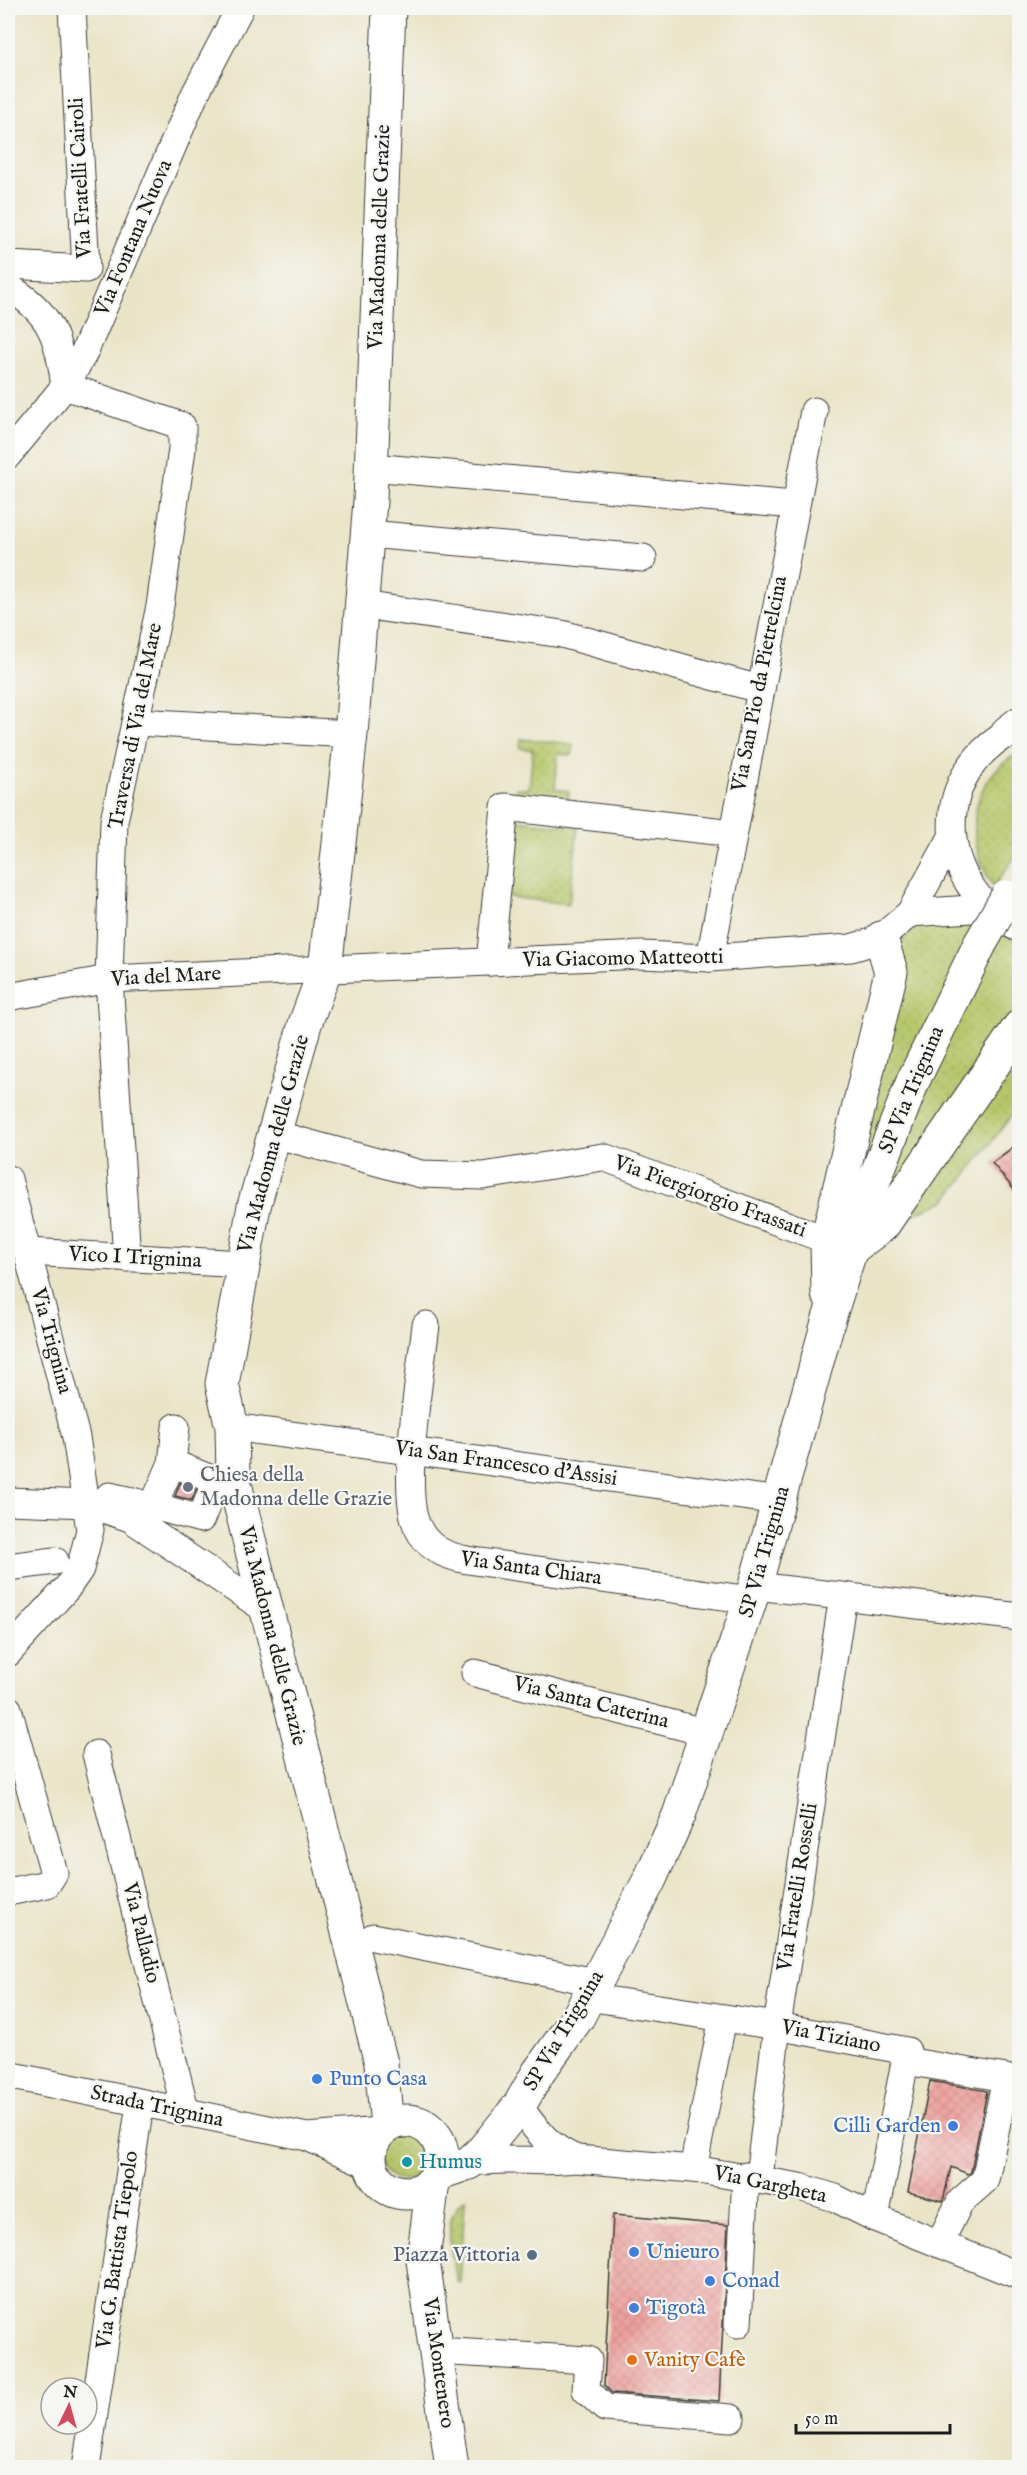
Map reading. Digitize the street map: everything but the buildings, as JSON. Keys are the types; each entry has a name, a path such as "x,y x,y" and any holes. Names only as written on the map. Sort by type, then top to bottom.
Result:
{"main road":[{"name":"Via Madonna delle Grazie","path":"389,8 368,534 351,734 325,970 305,1024 254,1206 222,1384 232,1427 224,1478 266,1609 381,2063 402,2128"},
{"name":"SP Via Trignina","path":"469,2163 484,2149 519,2106 538,2073 578,2017 651,1879 679,1815 708,1733 780,1501 828,1322 839,1244 866,1201 913,1081 1004,895"},
{"path":"839,1244 891,972 881,938"},
{"path":"839,1244 883,1225 1020,1026"},
{"path":"469,2163 435,2178 413,2193 391,2190 381,2184 370,2166 369,2153 372,2141 402,2128 494,2134"},
{"path":"402,2128 442,2154 435,2178 423,2260"},
{"path":"391,2190 423,2260"},
{"name":"Via Montenero","path":"423,2260 452,2468"}],"street":[{"name":"Via Fratelli Cairoli","path":"8,265 86,269 72,8"},
{"name":"Via Fontana Nuova","path":"8,455 65,386 84,354 195,94 240,8"},
{"path":"8,287 27,298 46,318 57,337 65,386"},
{"name":"Traversa di Via del Mare","path":"65,386 182,426 182,449 160,606 114,821 109,979 127,1258"},
{"name":"Via San Pio da Pietrelcina","path":"710,958 759,689 814,411"},
{"path":"371,467 794,505"},
{"path":"368,534 643,558"},
{"path":"362,605 562,634 759,689"},
{"path":"136,722 351,734"},
{"path":"1016,728 983,752 964,777 954,806 952,837 963,876 1004,895 1020,929"},
{"path":"490,962 505,807 733,832"},
{"name":"Via Giacomo Matteotti","path":"325,970 642,955 710,958 851,948 881,938 910,913 931,879 952,837"},
{"path":"910,913 1004,895"},
{"name":"Via del Mare","path":"8,997 109,979 325,970"},
{"name":"Via Piergiorgio Frassati","path":"274,1134 421,1174 483,1176 603,1157 839,1244"},
{"name":"Via Trignina","path":"8,1179 76,1437 87,1504"},
{"name":"Vico I Trignina","path":"27,1252 243,1264"},
{"name":"Via Santa Chiara","path":"426,1325 412,1451 411,1502 417,1526 432,1546 446,1556 753,1593 843,1596 1020,1617"},
{"path":"153,1506 172,1463 176,1427"},
{"name":"Via San Francesco d'Assisi","path":"232,1427 780,1501"},
{"path":"87,1504 101,1494 201,1519 224,1478 172,1463"},
{"path":"8,1501 87,1504 130,1518 266,1609"},
{"path":"8,1653 67,1588 80,1569 90,1530 87,1504"},
{"path":"8,1567 55,1562"},
{"name":"Via Fratelli Rosselli","path":"738,2324 753,2177 843,1596"},
{"name":"Via Santa Caterina","path":"475,1672 708,1733"},
{"path":"8,1710 54,1873 47,1884 8,1892"},
{"name":"Via Palladio","path":"96,1754 186,2113"},
{"name":"Via Tiziano","path":"373,1937 591,1990 723,2018 907,2051 875,2218"},
{"path":"693,2169 723,2018"},
{"path":"906,2061 1006,2078 985,2180 960,2202 939,2244"},
{"name":"Strada Trignina","path":"8,2075 307,2137 370,2166"},
{"name":"Via G. Battista Tiepolo","path":"86,2468 140,2104"},
{"path":"519,2106 551,2145 564,2154 577,2158"},
{"name":"Strada Trignina","path":"307,2137 402,2128"},
{"path":"469,2163 492,2159 553,2162 577,2158"},
{"name":"Via Gargheta","path":"577,2158 753,2177 835,2198 875,2218 1020,2276"},
{"path":"436,2351 588,2360 586,2390 605,2408 731,2418"}],"green space":[{"path":"521,739 573,744 572,755 558,754 555,789 569,791 568,803 515,798 516,788 529,789 533,750 520,748"},
{"path":"1019,753 1019,851 994,887 984,869 978,851 975,814 980,796 989,779 1001,765"},
{"path":"518,820 578,827 569,904 509,897"},
{"path":"973,916 1005,935 1019,939 1020,1082 1015,1087 1019,1105 945,1201 905,1218 844,1190 900,944 923,920"},
{"path":"404,2132 421,2139 428,2156 421,2173 404,2180 387,2173 380,2156 387,2139"},
{"path":"465,2199 460,2283 457,2282 453,2260 450,2226 457,2206"}],"place":[{"name":"Chiesa della Madonna delle Grazie","path":"188,1487"},
{"name":"Punto Casa","path":"317,2079"},
{"name":"Cilli Garden","path":"953,2126"},
{"name":"Humus","path":"407,2162"},
{"name":"Unieuro","path":"634,2252"},
{"name":"Piazza Vittoria","path":"532,2255"},
{"name":"Conad","path":"710,2281"},
{"name":"Tigotà","path":"634,2308"},
{"name":"Vanity Cafè","path":"632,2360"}]}
